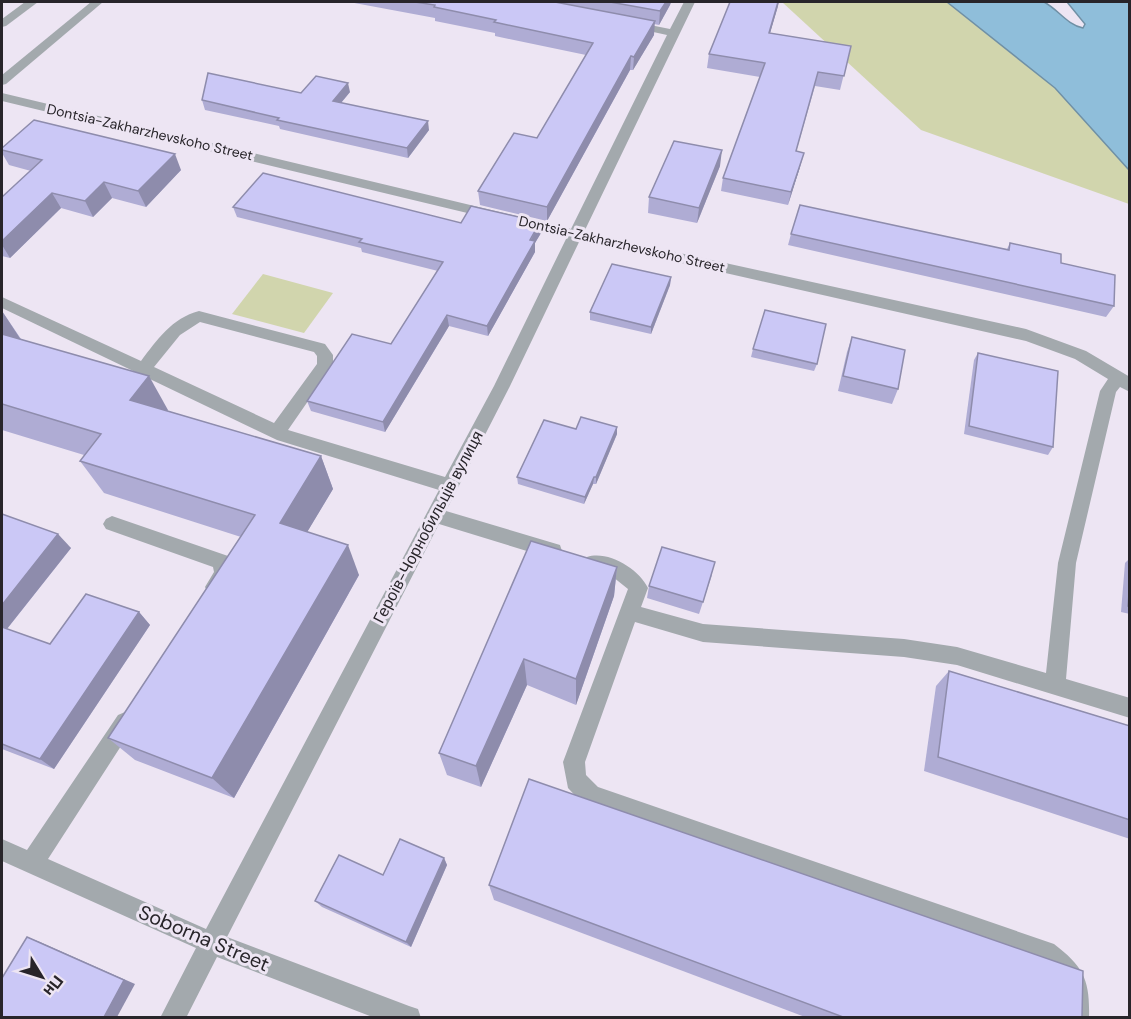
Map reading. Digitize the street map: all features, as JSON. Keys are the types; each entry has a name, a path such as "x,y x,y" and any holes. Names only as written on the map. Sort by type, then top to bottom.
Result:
{"street":[{"path":"2,24 32,2"},
{"path":"2,81 97,2"},
{"name":"Героїв-Чорнобильців вулиця","path":"172,1017 450,486 577,235 689,2"},
{"path":"619,21 675,33"},
{"name":"Dontsia-Zakharzhevskoho Street","path":"2,97 577,235 1026,335 1064,346 1099,363 1124,382"},
{"path":"2,302 277,432 450,486"},
{"path":"143,369 173,331 184,321 199,316 319,348 326,355 326,365 277,432"},
{"path":"1055,685 1067,562 1108,391 1124,382"},
{"path":"434,515 620,571 632,577 638,588 574,762 576,780 591,796 1046,952 1065,967 1078,986 1077,1017"},
{"path":"112,524 221,562 224,573 205,602"},
{"path":"629,612 703,633 904,648 957,656 1130,708"},
{"path":"32,863 134,708"},
{"name":"Soborna Street","path":"2,850 211,943 409,1017"}],"green space":[{"path":"782,2 947,2 1055,88 1120,159 1129,170 1129,204 921,130"},
{"path":"263,274 333,293 304,333 232,314"}],"water":[{"path":"947,2 1044,2 1072,23 1083,28 1085,24 1067,2 1129,2 1129,170 1055,88"}],"building":[{"path":"415,2 555,2 655,21 634,57 631,56 547,207 478,191 514,133 537,138 593,43"},
{"path":"610,2 666,2 660,11"},
{"path":"730,2 778,2 769,33 851,46 844,76 818,72 796,151 804,153 791,192 723,178 765,63 709,54"},
{"path":"208,73 301,93 316,76 348,83 333,101 428,121 407,148 277,120 279,118 202,100"},
{"path":"34,120 175,154 138,191 104,182 85,201 52,193 2,241 2,197 42,160 2,150 2,148"},
{"path":"674,141 722,150 699,208 649,197"},
{"path":"263,173 461,223 471,206 540,222 530,240 535,241 487,326 447,315 383,422 307,401 352,334 391,344 443,262 359,242 362,239 233,207"},
{"path":"800,205 1009,250 1010,243 1061,254 1061,263 1115,275 1114,306 791,234"},
{"path":"612,264 671,277 651,327 590,312"},
{"path":"765,310 826,324 817,364 753,349"},
{"path":"2,334 149,376 130,400 321,456 280,523 348,545 212,778 108,738 255,515 80,461 101,434 2,404"},
{"path":"852,337 905,350 898,389 843,376"},
{"path":"978,353 1058,371 1053,447 969,426"},
{"path":"581,417 617,427 585,497 517,477 544,420 576,429"},
{"path":"2,514 58,534 2,605"},
{"path":"531,541 617,567 576,679 524,659 476,766 439,753"},
{"path":"662,547 715,562 703,602 649,586"},
{"path":"1130,582 1130,606 1128,606"},
{"path":"86,594 139,612 40,759 2,744 2,627 50,644"},
{"path":"949,671 1130,726 1130,820 938,757"},
{"path":"529,779 1083,971 1082,1017 843,1017 489,885"},
{"path":"400,839 444,858 406,942 315,901 339,855 383,875"},
{"path":"27,937 124,980 104,1017 2,1017 2,978"}]}
